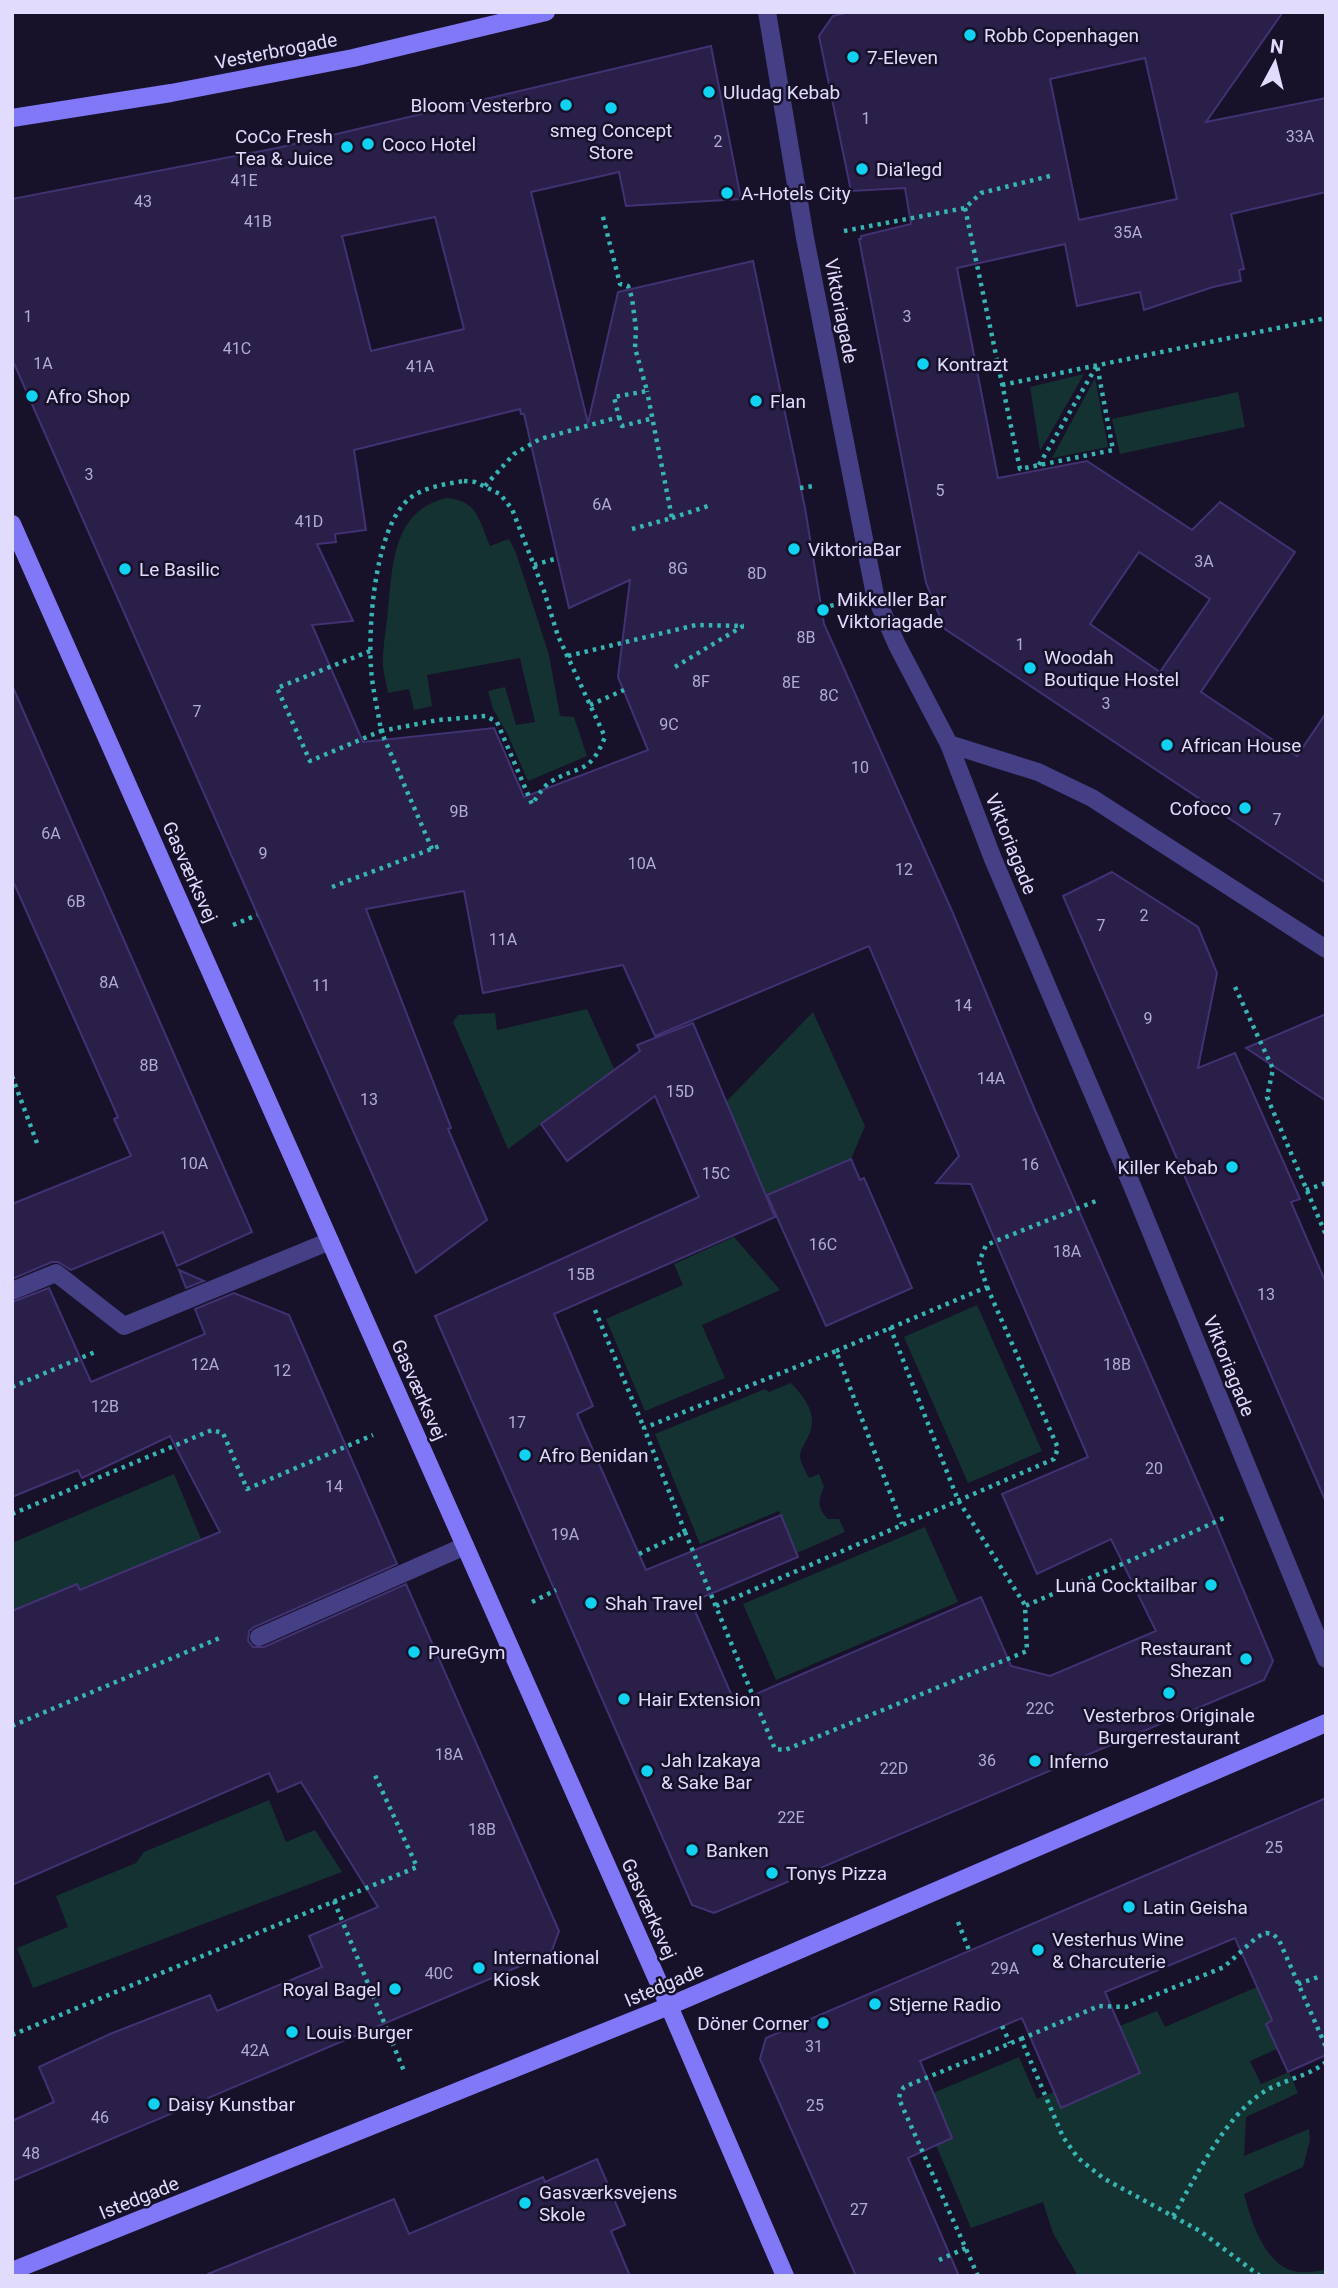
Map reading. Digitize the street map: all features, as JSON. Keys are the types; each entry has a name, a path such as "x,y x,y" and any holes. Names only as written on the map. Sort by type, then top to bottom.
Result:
{"street":[{"name":"Vesterbrogade","path":"12,118 171,93 353,58 546,12"},
{"name":"Viktoriagade","path":"767,12 805,238 875,595 897,645 949,744 993,859 1138,1200 1326,1659"},
{"name":"Gasværksvej","path":"12,524 669,2006 785,2276"},
{"path":"949,744 1038,772 1093,798 1326,949"},
{"path":"12,1291 56,1273 124,1326 330,1241"},
{"path":"259,1637 466,1546"},
{"name":"Istedgade","path":"12,2271 669,2006 1326,1723"}],"path":[{"path":"805,238 965,208 981,192 1050,176"},
{"path":"965,208 1020,469 1113,450 1097,365"},
{"path":"602,213 620,284 628,286 632,298 636,329 635,348 654,418 672,518"},
{"path":"1002,385 1326,318"},
{"path":"1038,466 1097,365"},
{"path":"647,391 614,397 619,417 622,426 654,418"},
{"path":"485,486 514,454 540,439 619,417"},
{"path":"370,651 277,688 310,761 382,731 438,720 486,716 497,722 530,805 548,783 590,765 605,737 558,635 512,509 500,494 475,482 464,481 418,493 407,501 397,515 382,552 375,584 370,651 382,731 432,849"},
{"path":"632,529 708,506"},
{"path":"534,565 558,558"},
{"path":"568,656 696,625 744,626 675,667"},
{"path":"590,705 624,690"},
{"path":"332,887 442,845"},
{"path":"1235,987 1273,1069 1267,1097 1326,1236"},
{"path":"12,1076 37,1143"},
{"path":"1306,1190 1326,1183"},
{"path":"716,1606 1054,1459 1058,1448 987,1287 979,1262 986,1245 1077,1208"},
{"path":"644,1428 836,1352 987,1287"},
{"path":"595,1311 775,1749 785,1750 1027,1651 1025,1605 958,1500 890,1327"},
{"path":"12,1387 103,1349 124,1326"},
{"path":"836,1352 902,1524"},
{"path":"12,1514 212,1430 223,1433 247,1489 410,1420"},
{"path":"1025,1605 1215,1521"},
{"path":"639,1554 685,1532"},
{"path":"12,1726 238,1630 259,1637"},
{"path":"12,2035 417,1867 374,1773"},
{"path":"334,1902 419,2108"},
{"path":"978,2276 899,2099 904,2087 1099,2006 1126,2007 1224,1967 1257,1937 1266,1933 1273,1934 1279,1940 1326,2047"},
{"path":"1298,1984 1321,1976"},
{"path":"1002,2026 1010,2043"},
{"path":"1021,2039 1063,2137 1078,2158 1103,2178 1200,2231 1260,2276"},
{"path":"1173,2216 1220,2138 1254,2099 1326,2062"},
{"path":"939,2260 966,2248"}],"green space":[{"path":"1084,374 1040,451 1030,387"},
{"path":"1095,378 1108,447 1052,458"},
{"path":"1238,392 1245,427 1120,454 1112,419"},
{"path":"446,498 471,507 480,520 490,546 509,539 549,655 560,716 574,717 587,756 528,781 508,735 493,709 488,691 505,687 516,725 535,722 520,658 427,675 432,706 414,710 409,689 388,693 383,652 392,574 399,541 415,514"},
{"path":"587,1009 628,1099 599,1081 508,1149 453,1022 458,1015 495,1013 497,1030"},
{"path":"813,1012 865,1126 851,1159 766,1195 726,1102"},
{"path":"734,1237 780,1290 702,1325 725,1378 645,1411 606,1319 683,1285 674,1264"},
{"path":"977,1305 1042,1451 968,1483 904,1337"},
{"path":"791,1383 806,1402 812,1422 800,1454 801,1462 809,1478 819,1474 824,1487 820,1507 828,1519 839,1519 845,1532 797,1553 779,1511 700,1544 655,1434 765,1389 769,1392"},
{"path":"174,1474 201,1539 12,1620 12,1543"},
{"path":"925,1527 958,1602 776,1680 743,1604"},
{"path":"269,1800 286,1842 315,1830 342,1872 33,1988 17,1948 68,1927 56,1896 136,1863 144,1852"},
{"path":"1257,1987 1272,2020 1266,2024 1277,2049 1250,2061 1261,2084 1289,2072 1298,2093 1246,2117 1244,2156 1309,2129 1310,2140 1303,2167 1244,2194 1260,2239 1274,2259 1297,2272 1326,2270 1326,2276 1078,2276 1053,2233 1043,2202 971,2228 936,2145 952,2138 933,2093 1019,2057 1037,2099 1054,2092 1062,2108 1117,2083 1120,2026 1157,2011 1165,2027"}],"building":[{"path":"849,12 1283,12 1206,122 1326,98 1326,192 1231,214 1244,269 1239,270 1241,281 1213,287 1144,310 1140,292 1077,306 1065,244 957,268 998,478 1087,461 1192,530 1220,502 1295,552 1201,692 1297,756 1326,713 1326,883 945,629 926,583 859,239 861,236 911,224 905,188 851,191 819,36 833,16","holes":["1145,58 1177,199 1079,220 1050,79","1139,552 1210,599 1160,672 1090,624"]},
{"path":"711,46 741,199 626,206 619,172 531,192 588,423 618,292 753,261 805,508 824,624 952,911 1034,1108 1273,1661 1264,1680 714,1913 692,1905 435,1316 699,1197 655,1096 567,1161 541,1124 640,1051 637,1045 693,1023 775,1217 554,1314 593,1406 577,1414 646,1570 781,1515 798,1557 691,1602 735,1703 981,1597 1011,1666 1050,1676 1156,1631 1111,1539 1037,1574 1002,1494 1088,1457 971,1184 936,1183 959,1156 869,946 655,1036 623,965 483,993 464,891 366,909 451,1128 448,1129 487,1220 416,1273 12,359 12,199 277,148","holes":["435,217 464,329 371,351 342,236","520,409 521,414 524,414 569,608 630,580 618,677 648,750 524,797 494,728 363,742 312,625 353,621 317,544 336,542 335,534 366,530 354,450"]},
{"path":"12,685 252,1232 177,1266 163,1232 71,1270 58,1262 52,1262 12,1279 12,1204 131,1156 114,1119 118,1117 12,879"},
{"path":"1112,872 1198,927 1217,973 1198,1068 1235,1053 1300,1199 1291,1202 1326,1283 1326,1502 1063,896"},
{"path":"1326,1014 1326,1101 1246,1048"},
{"path":"851,1159 860,1180 864,1178 912,1288 826,1326 767,1195"},
{"path":"179,1270 204,1281 186,1288"},
{"path":"49,1288 91,1382 205,1334 195,1309 234,1293 289,1315 397,1564 254,1627 249,1631 248,1641 253,1647 264,1647 406,1584 559,1931 551,1953 12,2181 12,2121 54,2102 39,2067 110,2034 210,1995 217,2011 322,1967 309,1936 378,1907 301,1782 278,1792 269,1773 12,1885 12,1611 77,1584 80,1590 220,1532 170,1436 82,1478 78,1470 12,1497 12,1302"},
{"path":"1326,1798 1326,2055 1288,2072 1266,2024 1272,2020 1235,1938 1105,1992 1140,2073 1061,2108 1022,2018 920,2061 952,2138 908,2158 959,2276 856,2276 760,2059 766,2038"},
{"path":"597,2159 625,2225 611,2231 630,2276 208,2276 394,2199 409,2234 543,2177 545,2182"}],"place":[{"name":"Robb Copenhagen","path":"970,35"},
{"name":"7-Eleven","path":"853,57"},
{"name":"Uludag Kebab","path":"709,92"},
{"name":"Bloom Vesterbro","path":"566,105"},
{"name":"smeg Concept Store","path":"611,108"},
{"name":"Coco Hotel","path":"368,144"},
{"name":"CoCo Fresh Tea & Juice","path":"347,147"},
{"name":"Dia'legd","path":"862,169"},
{"name":"A-Hotels City","path":"727,193"},
{"name":"Kontrazt","path":"923,364"},
{"name":"Afro Shop","path":"32,396"},
{"name":"Flan","path":"756,401"},
{"name":"ViktoriaBar","path":"794,549"},
{"name":"Le Basilic","path":"125,569"},
{"name":"Mikkeller Bar Viktoriagade","path":"823,610"},
{"name":"Woodah Boutique Hostel","path":"1030,668"},
{"name":"African House","path":"1167,745"},
{"name":"Cofoco","path":"1245,808"},
{"name":"Killer Kebab","path":"1232,1167"},
{"name":"Afro Benidan","path":"525,1455"},
{"name":"Luna Cocktailbar","path":"1211,1585"},
{"name":"Shah Travel","path":"591,1603"},
{"name":"PureGym","path":"414,1652"},
{"name":"Restaurant Shezan","path":"1246,1659"},
{"name":"Vesterbros Originale Burgerrestaurant","path":"1169,1693"},
{"name":"Hair Extension","path":"624,1699"},
{"name":"Inferno","path":"1035,1761"},
{"name":"Jah Izakaya & Sake Bar","path":"647,1771"},
{"name":"Banken","path":"692,1850"},
{"name":"Tonys Pizza","path":"772,1873"},
{"name":"Latin Geisha","path":"1129,1907"},
{"name":"Vesterhus Wine & Charcuterie","path":"1038,1950"},
{"name":"International Kiosk","path":"479,1968"},
{"name":"Royal Bagel","path":"395,1989"},
{"name":"Stjerne Radio","path":"875,2004"},
{"name":"Döner Corner","path":"823,2023"},
{"name":"Louis Burger","path":"292,2032"},
{"name":"Daisy Kunstbar","path":"154,2104"},
{"name":"Gasværksvejens Skole","path":"525,2203"}]}
